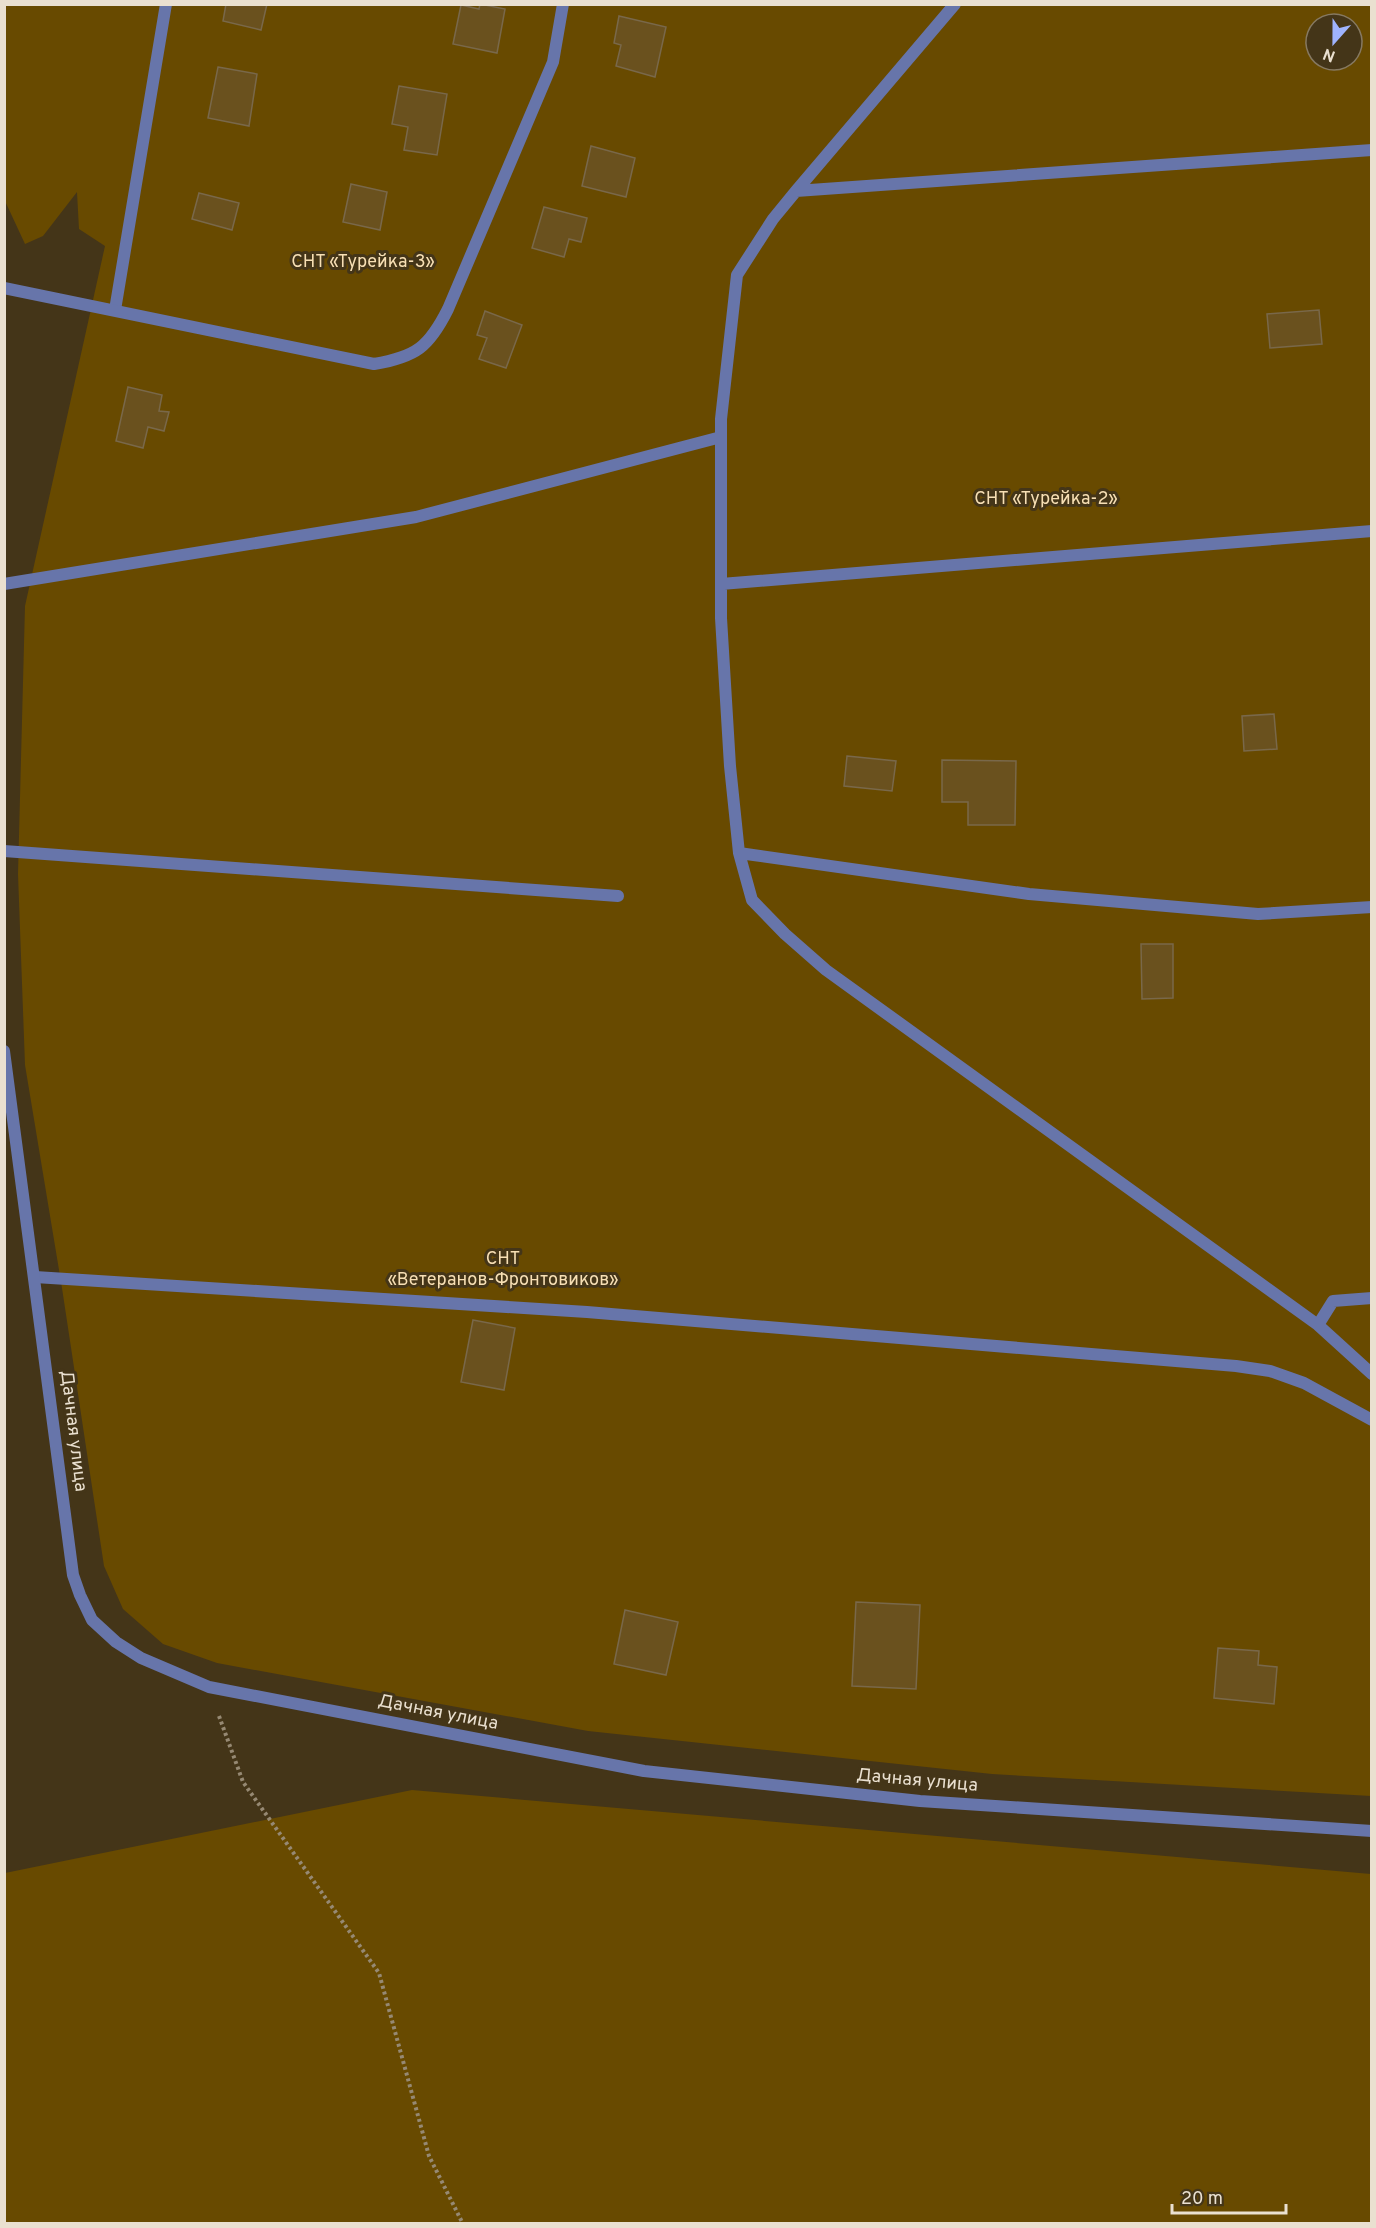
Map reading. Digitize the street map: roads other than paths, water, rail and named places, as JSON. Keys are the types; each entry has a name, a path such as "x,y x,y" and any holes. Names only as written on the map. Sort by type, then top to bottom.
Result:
{"street":[{"path":"115,310 166,4"},
{"path":"4,288 374,364 399,360 422,347 437,330 448,309 553,62 563,4"},
{"path":"955,4 796,191 736,275 721,436 721,584 730,766 739,854 752,900 825,970 1318,1326 1371,1374"},
{"path":"796,191 1371,150"},
{"path":"4,584 416,517 721,436"},
{"path":"721,584 1371,531"},
{"path":"4,851 618,896"},
{"path":"739,854 1029,894 1258,914 1371,907"},
{"name":"Дачная улица","path":"4,1051 73,1575 92,1620 116,1641 141,1658 209,1687 644,1771 920,1801 1371,1831"},
{"path":"35,1277 588,1312 1236,1366 1270,1371 1304,1383 1371,1420"},
{"path":"1318,1326 1333,1301 1371,1298"}],"park label":[{"name":"СНТ «Турейка-3»","path":"363,262"},
{"name":"СНТ «Турейка-2»","path":"1046,499"},
{"name":"СНТ «Ветеранов-Фронтовиков»","path":"503,1269"}]}
